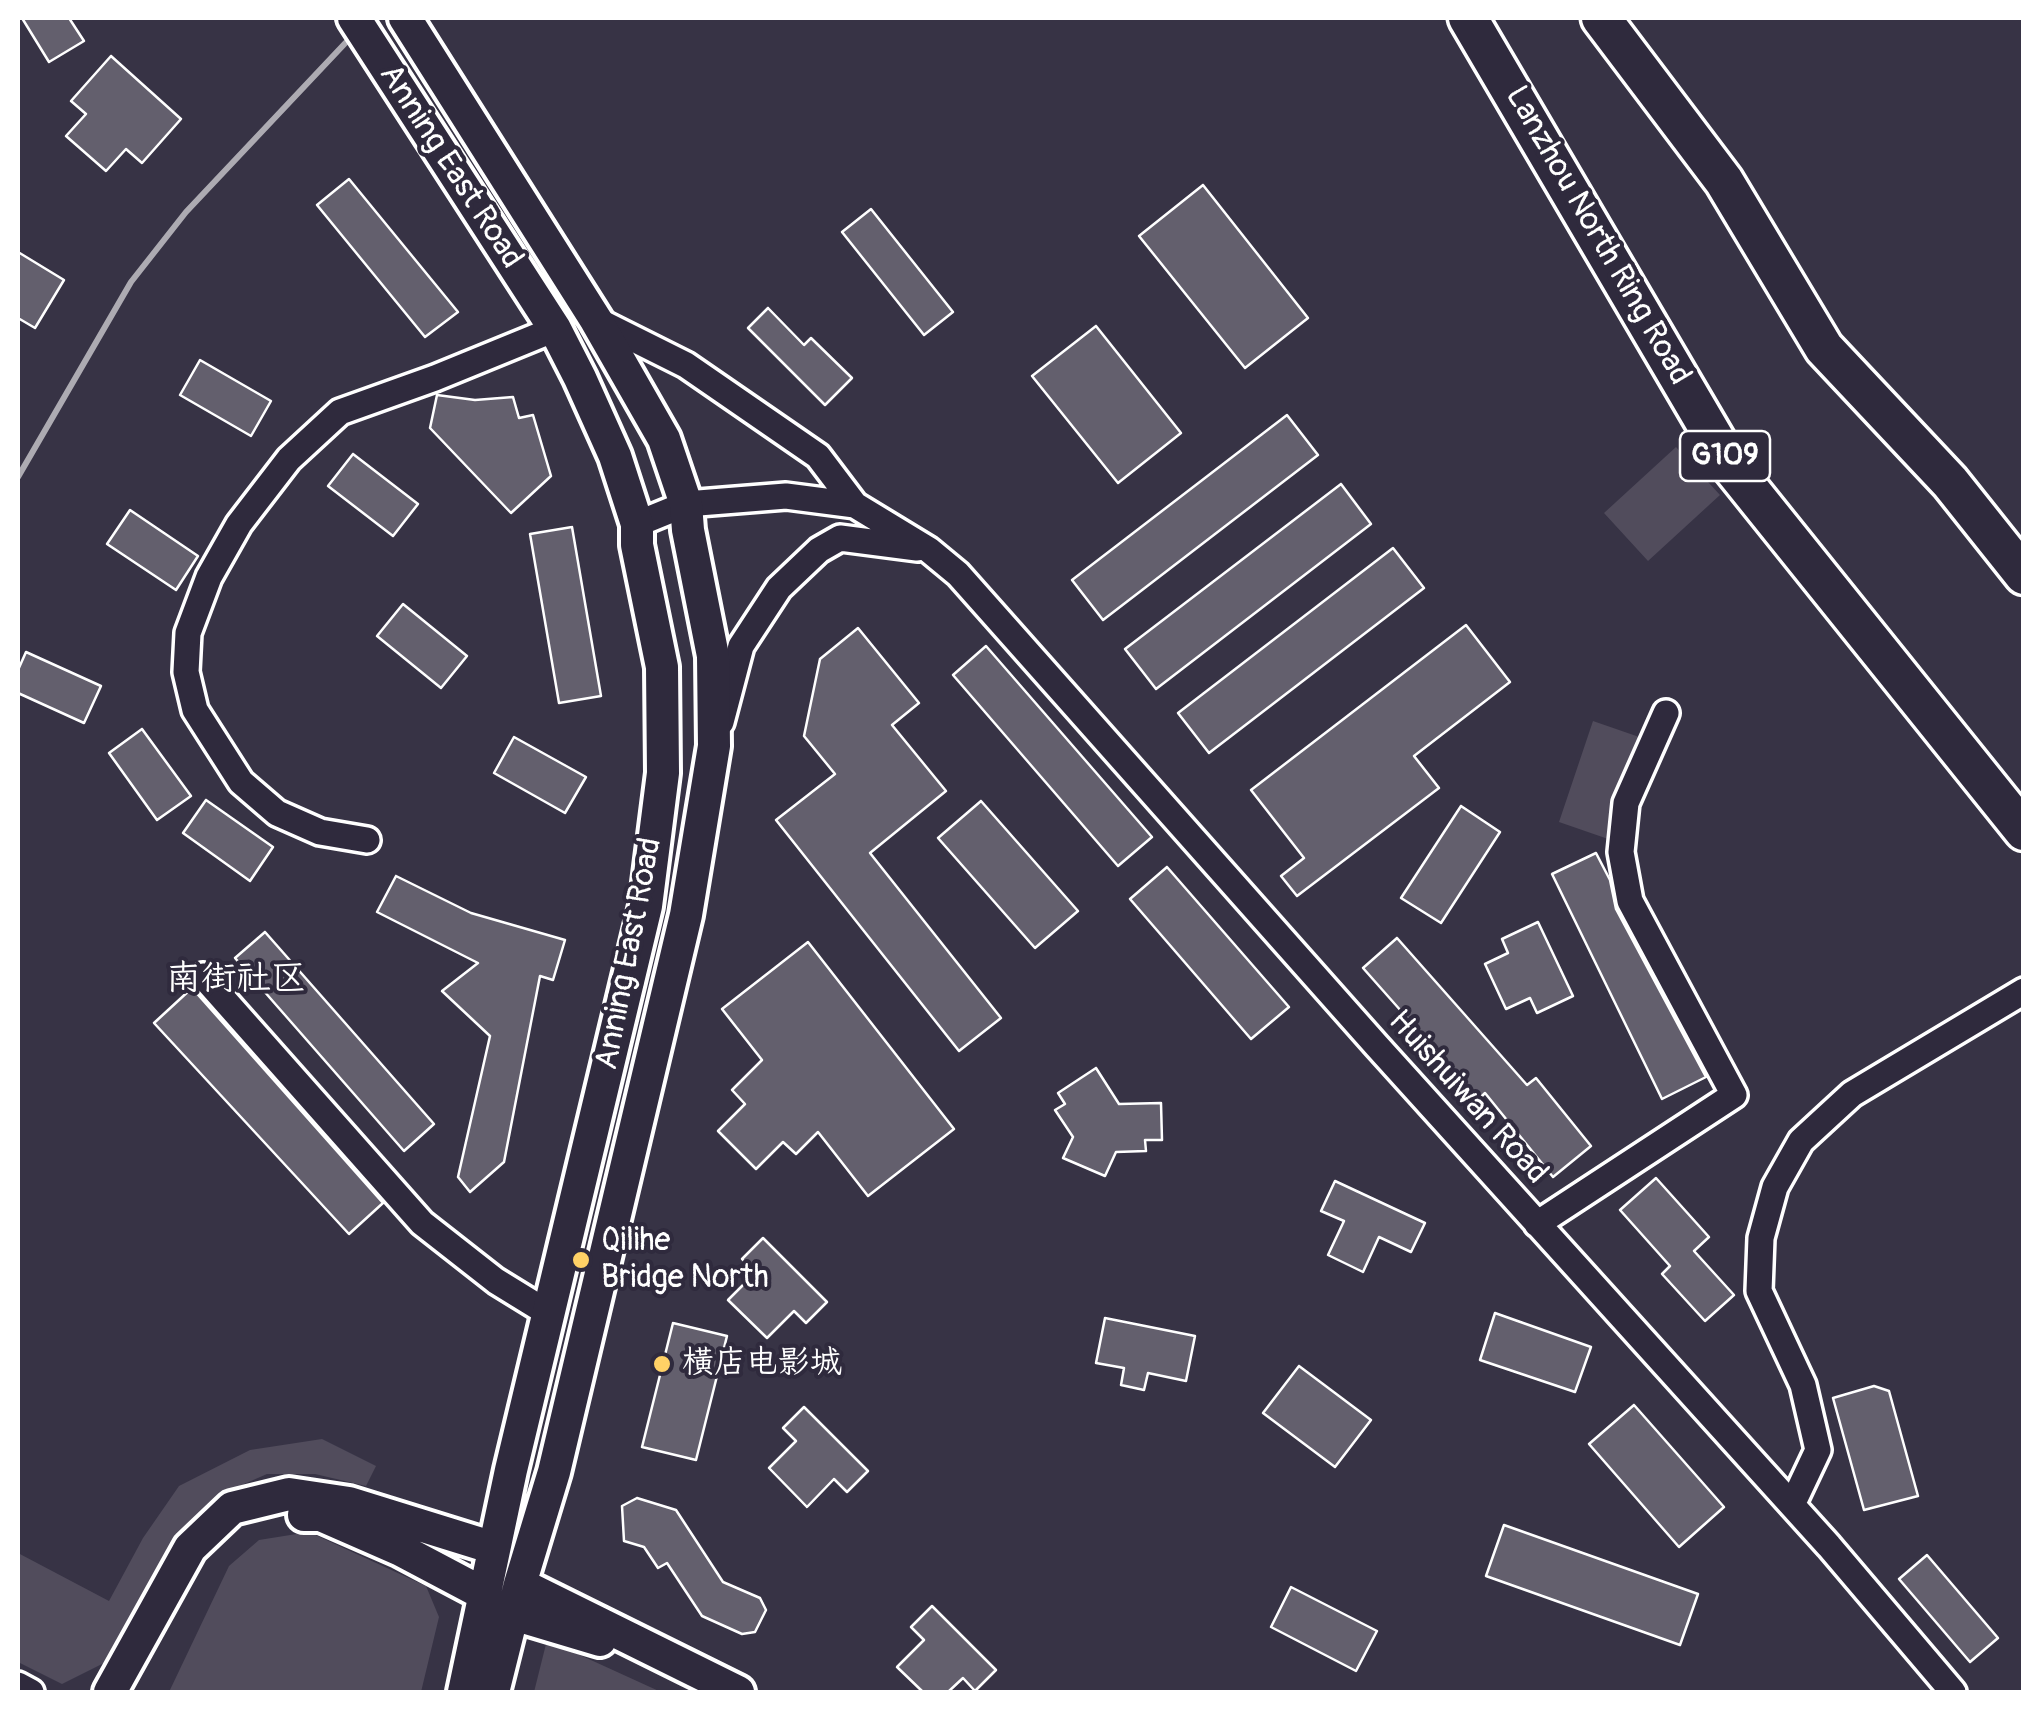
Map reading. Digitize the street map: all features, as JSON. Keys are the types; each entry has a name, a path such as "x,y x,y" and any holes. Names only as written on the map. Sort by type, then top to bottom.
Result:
{"highway":[{"name":"Lanzhou North Ring Road","path":"1468,18 1730,464 2024,831"},
{"path":"1601,18 1724,182 1824,348 1950,482 2024,575"}],"main road":[{"name":"Anning East Road","path":"409,19 596,320 664,439 686,504 713,656 714,746 686,915 554,1472 507,1598"},
{"name":"Anning East Road","path":"358,24 554,329 615,456 637,524 637,544 662,667 662,774 646,906 494,1548 507,1598"},
{"path":"110,1692 190,1548 232,1508 290,1494 349,1503 494,1548"},
{"path":"137,1692 147,1662 203,1550 257,1515 321,1514 710,1692"},
{"path":"464,1692 507,1598"},
{"path":"494,1692 507,1598"},
{"path":"507,1598 738,1692"}],"street":[{"name":"Huishuiwan Road","path":"596,320 686,365 818,456 856,506 929,550 958,574 1792,1504 1953,1692"},
{"path":"366,840 320,832 277,812 241,782 195,710 186,672 188,633 209,576 238,524 290,459 340,412 554,329"},
{"name":"Huishuiwan Road","path":"637,524 686,504 786,496 856,506"},
{"path":"714,746 741,646 779,588 819,550 840,538 929,550"},
{"path":"1537,1224 1734,1094 1630,901 1621,852 1626,803 1666,713"},
{"path":"203,976 422,1223 496,1281 548,1313"},
{"path":"1792,1504 1818,1450 1803,1385 1758,1290 1761,1238 1775,1187 1801,1141 1852,1094 2024,992"},
{"path":"18,1685 31,1692"}],"shaded area":[{"path":"1676,447 1720,495 1648,561 1604,513"},
{"path":"1593,721 1645,739 1611,840 1559,822"},
{"path":"322,1439 376,1466 366,1486 315,1474 267,1474 228,1491 192,1523 159,1572 118,1656 62,1684 18,1662 18,1553 109,1601 143,1538 179,1486 250,1450"},
{"path":"309,1532 426,1586 439,1617 421,1692 169,1692 229,1566 259,1540"},
{"path":"547,1640 661,1692 534,1692"}],"building":[{"path":"22,18 69,18 84,41 49,62"},
{"path":"111,56 181,119 142,163 126,149 106,171 66,136 86,114 71,101"},
{"path":"349,179 458,312 425,337 317,205"},
{"path":"1203,185 1308,318 1245,368 1139,236"},
{"path":"871,209 953,312 924,335 842,232"},
{"path":"18,252 64,280 35,328 18,318"},
{"path":"768,308 804,345 811,338 852,378 825,405 748,328"},
{"path":"1096,326 1181,433 1118,483 1032,376"},
{"path":"200,360 271,401 251,436 180,395"},
{"path":"437,395 475,400 513,397 519,418 533,415 551,476 511,513 430,428"},
{"path":"1287,415 1318,455 1103,620 1072,580"},
{"path":"353,454 418,504 393,536 328,486"},
{"path":"1341,484 1371,524 1156,689 1125,649"},
{"path":"130,510 198,556 176,590 107,544"},
{"path":"572,527 601,696 559,703 530,534"},
{"path":"1393,548 1424,588 1209,753 1178,713"},
{"path":"403,604 467,656 441,688 377,636"},
{"path":"1466,625 1510,682 1414,756 1439,788 1297,896 1281,876 1304,858 1251,790"},
{"path":"858,628 919,703 892,725 946,791 870,853 1001,1018 959,1051 776,820 835,774 804,736 820,659"},
{"path":"986,646 1152,837 1118,866 953,675"},
{"path":"26,652 101,686 84,723 18,693 18,670"},
{"path":"142,729 191,796 157,820 109,753"},
{"path":"514,737 586,777 565,813 494,773"},
{"path":"206,800 273,847 250,881 183,833"},
{"path":"981,801 1078,911 1035,948 938,838"},
{"path":"1461,806 1500,832 1441,923 1401,898"},
{"path":"1596,853 1610,880 1616,909 1706,1077 1662,1099 1552,874"},
{"path":"1167,867 1289,1007 1251,1039 1130,899"},
{"path":"396,876 471,913 565,940 553,980 540,976 504,1162 470,1192 458,1177 490,1036 442,991 478,963 377,912"},
{"path":"1538,922 1573,996 1537,1013 1530,998 1506,1009 1485,964 1508,953 1502,939"},
{"path":"265,932 434,1124 404,1151 235,958"},
{"path":"1397,938 1527,1085 1536,1078 1591,1146 1553,1177 1485,1093 1479,1099 1363,968"},
{"path":"808,942 954,1129 868,1196 818,1132 796,1154 783,1142 756,1169 718,1131 745,1104 732,1090 762,1060 722,1009"},
{"path":"192,988 383,1203 349,1234 154,1023"},
{"path":"1096,1068 1119,1104 1161,1103 1162,1140 1145,1140 1146,1151 1116,1152 1105,1176 1063,1158 1073,1137 1055,1110 1065,1104 1058,1093"},
{"path":"1656,1178 1709,1237 1694,1251 1734,1295 1705,1321 1662,1274 1670,1266 1620,1210"},
{"path":"1335,1181 1425,1223 1411,1252 1379,1237 1363,1272 1328,1255 1344,1221 1321,1211"},
{"path":"763,1238 827,1302 806,1323 794,1311 767,1338 728,1300 755,1273 742,1259"},
{"path":"1495,1313 1591,1347 1575,1392 1480,1360"},
{"path":"1105,1318 1195,1336 1186,1381 1148,1373 1144,1390 1121,1385 1124,1368 1096,1363"},
{"path":"673,1323 727,1336 696,1460 642,1447"},
{"path":"1299,1366 1371,1420 1335,1467 1263,1413"},
{"path":"1874,1386 1889,1391 1918,1496 1864,1510 1833,1398"},
{"path":"1634,1405 1724,1507 1679,1547 1589,1444"},
{"path":"804,1407 868,1471 847,1492 834,1479 807,1507 769,1468 796,1441 783,1428"},
{"path":"637,1498 676,1510 723,1582 760,1598 766,1610 755,1632 742,1634 702,1616 667,1563 658,1568 644,1547 624,1541 622,1506"},
{"path":"1504,1525 1698,1594 1680,1645 1486,1576"},
{"path":"1927,1555 1998,1638 1970,1662 1899,1579"},
{"path":"1291,1587 1377,1631 1356,1671 1271,1627"},
{"path":"932,1606 996,1670 975,1691 963,1678 948,1692 923,1692 897,1667 924,1640 911,1627"}],"waterway":[{"path":"18,477 131,282 186,212 351,37"}],"place":[{"name":"Qilihe Bridge North","path":"581,1260"},
{"name":"横店电影城","path":"662,1364"}],"district":[{"name":"南街社区","path":"236,980"}]}
